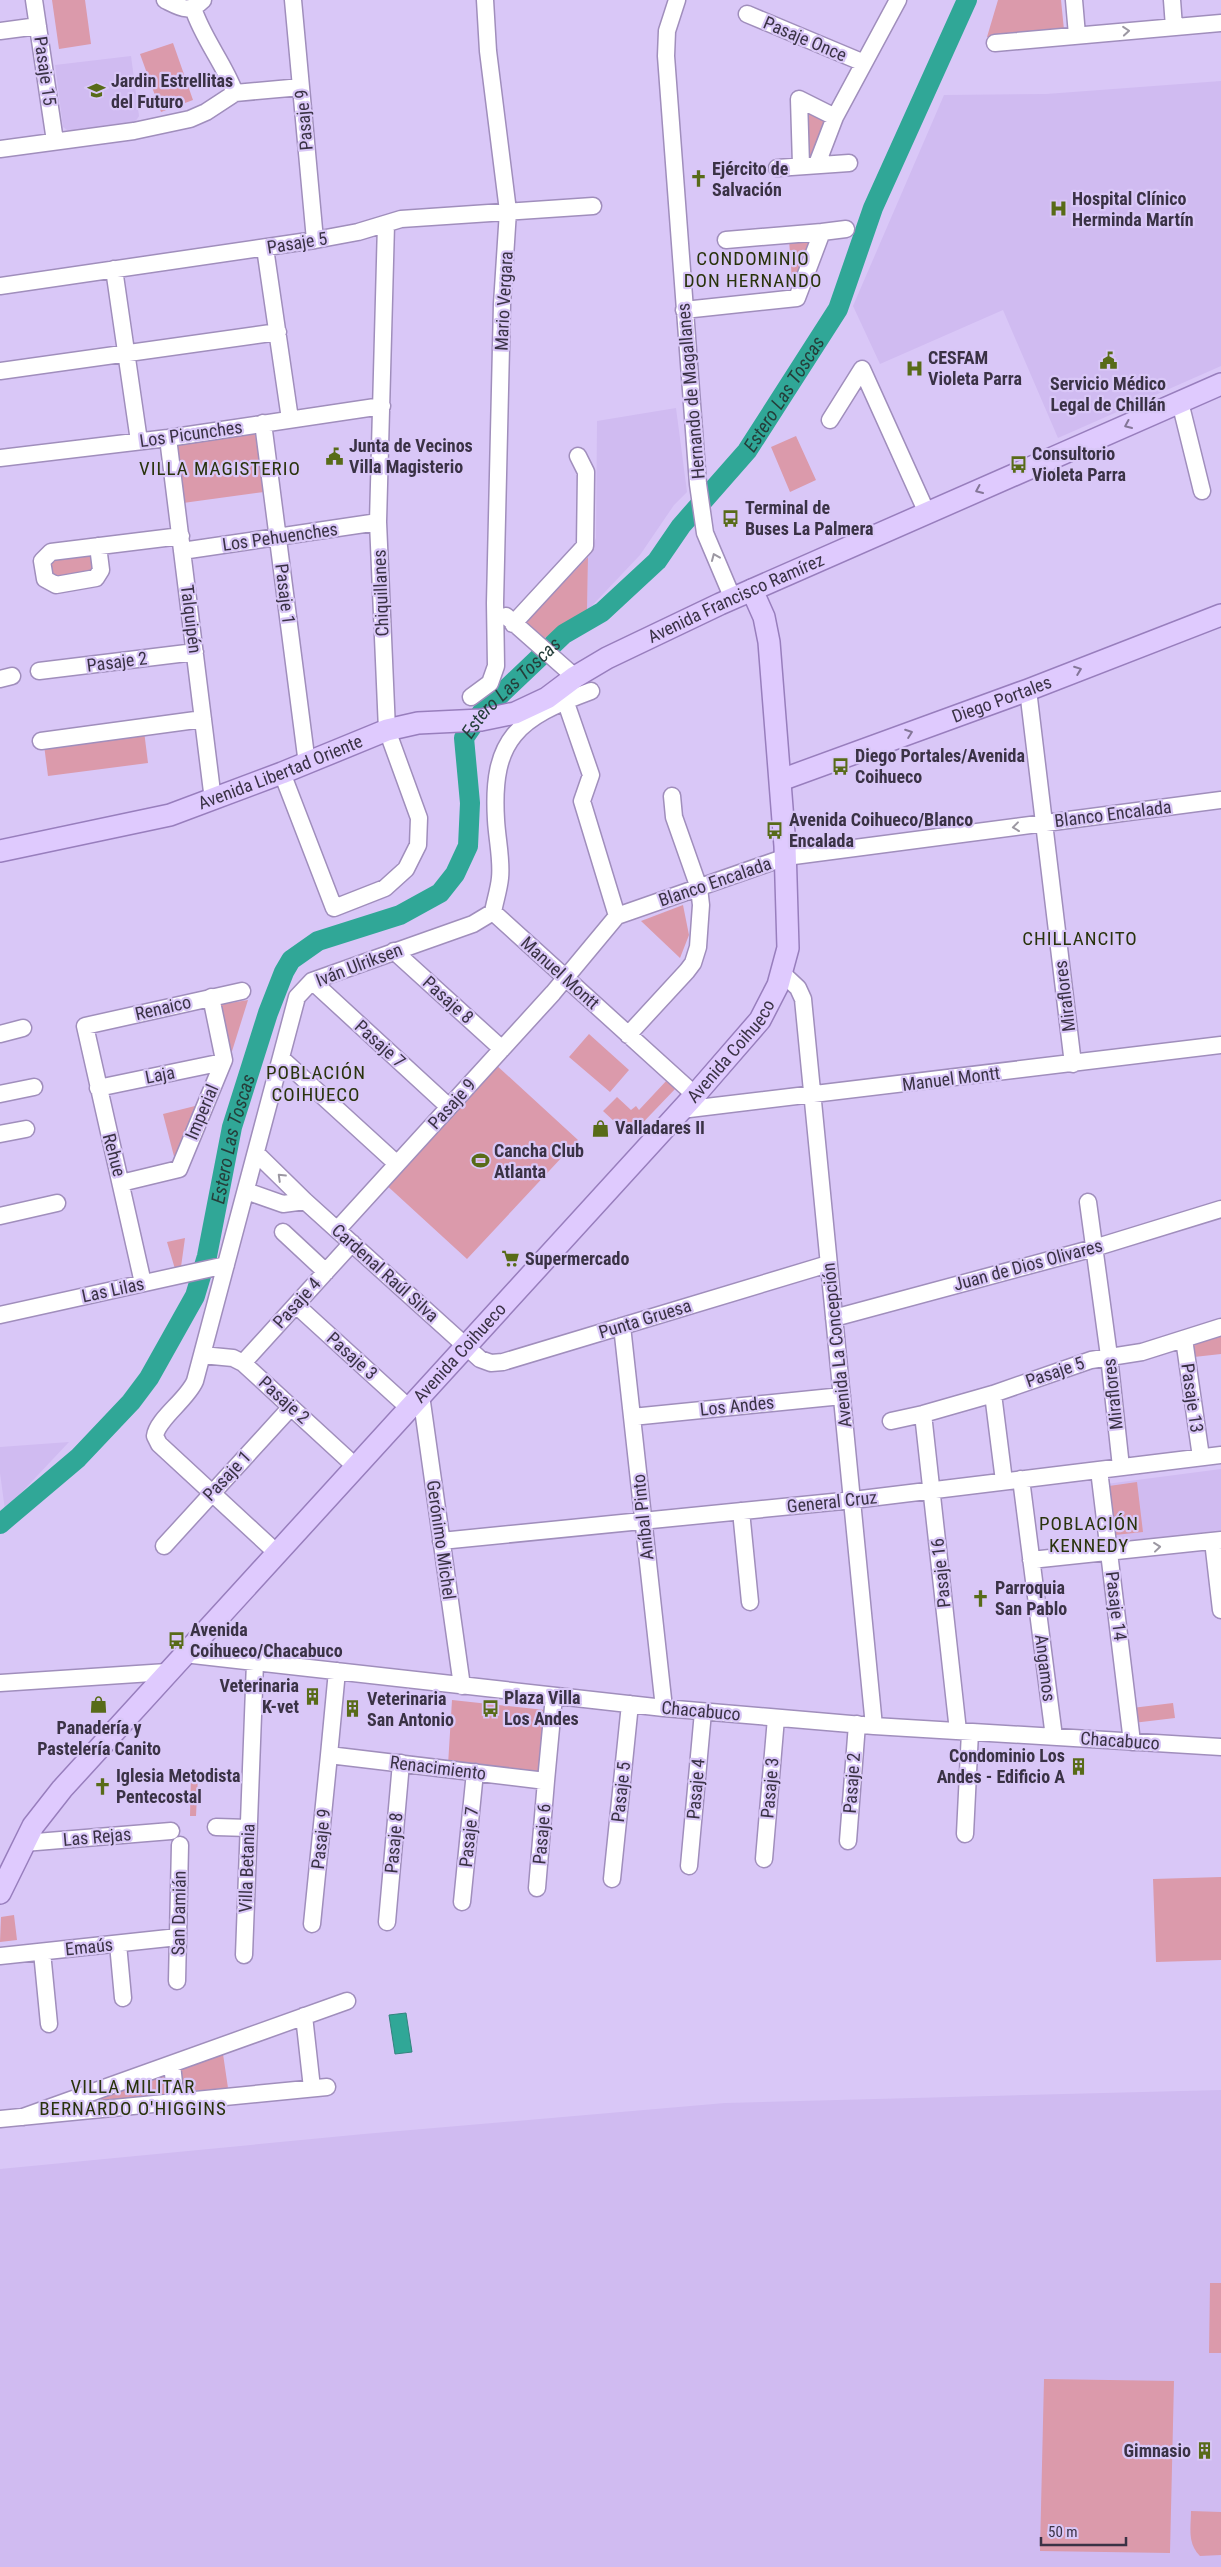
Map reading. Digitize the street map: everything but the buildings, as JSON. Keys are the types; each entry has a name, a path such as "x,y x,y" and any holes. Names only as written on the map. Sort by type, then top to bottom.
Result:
{"main road":[{"name":"Avenida Francisco Ramírez","path":"561,695 568,671 607,658 742,594 1221,384"},
{"name":"Avenida Coihueco","path":"0,1893 24,1843 44,1810 62,1788 688,1103 760,1020 774,996 782,973 788,934 781,780 767,629 760,606 742,594"},
{"name":"Diego Portales","path":"781,780 1028,690 1221,615"},
{"name":"Avenida Libertad Oriente","path":"0,851 146,821 213,800 307,764 387,730 418,723 481,720 515,713 547,698 561,695"}],"street":[{"name":"Pasaje 15","path":"34,0 55,141"},
{"path":"165,0 184,10 198,4 200,30 227,73 235,93"},
{"name":"Pasaje 9","path":"293,0 315,240"},
{"name":"Mario Vergara","path":"471,697 486,687 496,672 495,603 502,304 508,210 488,51 485,0"},
{"name":"Hernando de Magallanes","path":"677,0 667,32 666,56 701,513 705,532 742,594"},
{"path":"809,164 898,0"},
{"path":"1074,0 1077,35"},
{"path":"1172,0 1174,27"},
{"name":"Pasaje Once","path":"747,14 864,64"},
{"path":"995,43 1221,23"},
{"path":"0,31 38,26"},
{"path":"0,148 134,131 190,118 206,112 235,93 301,87"},
{"path":"809,164 799,99 835,117"},
{"path":"777,168 809,164 849,163"},
{"name":"Pasaje 5","path":"0,286 315,240 358,232 401,219 508,210 593,206"},
{"name":"Chiquillanes","path":"282,773 334,908 385,888 406,869 418,845 419,818 387,730 378,522 386,224"},
{"path":"726,240 846,229"},
{"path":"684,310 797,298 822,232"},
{"path":"266,248 290,419"},
{"path":"114,269 138,441"},
{"path":"0,371 278,332"},
{"path":"830,420 862,369 927,513"},
{"path":"1180,402 1202,491"},
{"name":"Los Picunches","path":"0,458 168,438 382,406"},
{"name":"Pasaje 1","path":"263,424 307,764"},
{"name":"Talquipén","path":"168,438 213,800"},
{"path":"513,624 585,546 586,472 578,456"},
{"name":"Los Pehuenches","path":"98,546 278,537 378,522"},
{"path":"495,603 513,624 568,671"},
{"name":"Pasaje 2","path":"39,671 195,652"},
{"path":"493,912 500,877 495,783 498,764 505,747 519,728 561,695 591,690"},
{"name":"Miraflores","path":"1028,690 1073,1064"},
{"path":"561,695 591,775 582,801 617,916 564,977"},
{"path":"41,740 203,719"},
{"path":"628,1035 693,963 700,932 701,904 699,888 676,824 672,796"},
{"name":"Blanco Encalada","path":"617,916 786,857 1221,800"},
{"name":"Iván Ulriksen","path":"212,1493 159,1444 155,1436 158,1427 192,1389 202,1355 219,1267 246,1191 297,997 312,982 473,924 493,912"},
{"name":"Manuel Montt","path":"493,912 628,1035 688,1103 813,1095 1221,1045"},
{"name":"Pasaje 8","path":"394,951 502,1049"},
{"name":"Avenida La Concepción","path":"782,973 798,988 803,999 874,1726"},
{"name":"Pasaje 9","path":"338,1230 553,993 564,977"},
{"name":"Pasaje 7","path":"312,982 449,1107"},
{"name":"Renaico","path":"85,1026 242,991"},
{"name":"Imperial","path":"121,1183 179,1169 223,1062 211,998"},
{"name":"Rehue","path":"85,1026 116,1171 121,1183 143,1283"},
{"path":"0,1034 23,1028"},
{"path":"282,1059 397,1164"},
{"name":"Laja","path":"98,1088 223,1062"},
{"path":"0,1094 34,1087"},
{"path":"0,1134 26,1129"},
{"name":"Cardenal Raúl Silva","path":"256,1153 305,1201 466,1346"},
{"path":"246,1191 283,1204 305,1201"},
{"name":"Miraflores","path":"1088,1202 1109,1356 1120,1467"},
{"path":"0,1216 57,1203"},
{"name":"Juan de Dios Olivares","path":"834,1318 1094,1248 1221,1209"},
{"path":"283,1232 326,1272"},
{"name":"Pasaje 4","path":"243,1363 352,1243"},
{"name":"Punta Gruesa","path":"466,1346 480,1359 497,1363 828,1264"},
{"name":"Las Lilas","path":"0,1315 219,1267"},
{"name":"Pasaje 3","path":"296,1305 415,1401"},
{"name":"Aníbal Pinto","path":"622,1326 664,1708"},
{"name":"Pasaje 5","path":"890,1421 923,1414 993,1394 1091,1360 1142,1352 1221,1327"},
{"name":"Pasaje 13","path":"1184,1339 1201,1457"},
{"name":"Pasaje 2","path":"202,1355 233,1358 243,1363 356,1466"},
{"path":"993,1394 1004,1482"},
{"name":"Los Andes","path":"632,1417 842,1396"},
{"name":"Gerónimo Michel","path":"415,1401 441,1541 462,1686"},
{"name":"Pasaje 1","path":"164,1546 291,1407"},
{"name":"Pasaje 16","path":"923,1414 964,1731"},
{"name":"General Cruz","path":"441,1541 853,1500 1221,1454"},
{"name":"Pasaje 14","path":"1099,1470 1132,1742"},
{"name":"Angamos","path":"1021,1479 1054,1737"},
{"path":"212,1493 277,1552"},
{"path":"741,1511 750,1602"},
{"path":"1032,1560 1217,1540 1221,1610"},
{"name":"Chacabuco","path":"184,1654 703,1712 874,1726 1221,1747"},
{"name":"Villa Betania","path":"244,1955 254,1662"},
{"path":"329,1755 337,1671"},
{"path":"0,1683 167,1672"},
{"path":"546,1781 554,1696"},
{"name":"Pasaje 5","path":"612,1879 630,1704"},
{"name":"Pasaje 4","path":"689,1866 703,1712"},
{"name":"Pasaje 3","path":"764,1859 776,1718"},
{"name":"Pasaje 2","path":"848,1841 857,1724"},
{"path":"964,1731 965,1834"},
{"name":"Pasaje 9","path":"312,1924 329,1755"},
{"name":"Renacimiento","path":"329,1755 546,1781"},
{"name":"Pasaje 8","path":"387,1922 401,1763"},
{"name":"Pasaje 7","path":"462,1902 475,1772"},
{"name":"Pasaje 6","path":"537,1888 546,1781"},
{"path":"216,1827 248,1828"},
{"name":"Las Rejas","path":"24,1843 171,1831"},
{"name":"San Damián","path":"177,1981 180,1845"},
{"name":"Emaús","path":"0,1956 178,1937"},
{"path":"118,1944 123,1998"},
{"path":"42,1952 49,2024"},
{"path":"23,2117 346,2001"},
{"path":"0,2119 320,2087 304,2016"},
{"path":"172,2064 176,2102"}],"shaded area":[{"path":"52,0 85,0 91,44 59,49"},
{"path":"998,0 1061,0 1064,30 987,37"},
{"path":"173,43 193,100 161,112 140,54"},
{"name":"Jardin Estrellitas del Futuro","path":"131,56 139,116 135,122 70,132 63,127 55,65"},
{"name":"Hospital Clínico Herminda Martín","path":"1221,81 1221,366 1058,438 1003,310 880,364 853,306 944,95 1046,94"},
{"path":"806,111 827,121 814,157 805,158"},
{"path":"813,238 793,293 789,240"},
{"path":"676,408 687,492 674,505 640,555 587,611 588,557 596,538 597,421"},
{"path":"255,433 264,492 183,503 175,445"},
{"path":"796,436 816,480 790,492 771,447"},
{"path":"88,553 93,556 95,572 54,581 47,564 52,558"},
{"path":"588,557 587,611 540,641 524,624"},
{"path":"144,731 148,763 48,776 44,745"},
{"path":"683,905 689,935 680,958 641,921"},
{"path":"248,1000 228,1064 218,1005"},
{"path":"589,1034 629,1070 610,1092 569,1057"},
{"name":"Cancha Club Atlanta","path":"494,1063 578,1140 467,1259 383,1182"},
{"path":"668,1079 677,1087 630,1136 603,1111 617,1097 631,1110 636,1106 639,1110"},
{"path":"199,1105 176,1164 163,1114"},
{"path":"185,1238 181,1267 175,1269 167,1242"},
{"path":"1221,1332 1221,1354 1194,1357 1190,1342"},
{"path":"69,1442 5,1510 0,1473 0,1447"},
{"path":"1221,1469 1221,1530 1114,1544 1106,1484"},
{"path":"1137,1482 1143,1532 1115,1535 1109,1486"},
{"path":"452,1700 545,1710 539,1776 448,1765"},
{"path":"1173,1703 1175,1718 1133,1723 1132,1708"},
{"path":"191,1776 198,1776 196,1816 190,1816"},
{"path":"1221,1877 1221,1960 1156,1962 1153,1879"},
{"path":"14,1915 17,1940 0,1942 1,1917"},
{"path":"406,2013 412,2052 395,2054 389,2015"},
{"path":"223,2054 228,2088 180,2092 177,2069"},
{"path":"167,2072 169,2095 101,2101 101,2095"},
{"path":"1221,2090 1221,2567 0,2567 0,2169 364,2134 725,2103"},
{"path":"1210,2283 1221,2283 1221,2353 1209,2353"},
{"path":"1044,2379 1174,2381 1170,2553 1040,2551"},
{"path":"1191,2511 1221,2512 1221,2555 1200,2556 1196,2551 1191,2541"}],"waterway":[{"name":"Estero Las Toscas","path":"0,1524 78,1458 131,1402 149,1378 195,1296 207,1256 232,1127 268,1013 284,972 291,960 318,941 400,915 440,893 455,874 468,846 470,803 464,738 482,712 564,634 602,612 657,561 681,526 747,451 838,309 873,208 967,0"}],"place":[{"name":"Jardin Estrellitas del Futuro","path":"97,91"},
{"name":"Ejército de Salvación","path":"698,179"},
{"name":"Hospital Clínico Herminda Martín","path":"1058,209"},
{"name":"Servicio Médico Legal de Chillán","path":"1108,361"},
{"name":"CESFAM Violeta Parra","path":"914,368"},
{"name":"Junta de Vecinos Villa Magisterio","path":"335,456"},
{"name":"Consultorio Violeta Parra","path":"1018,464"},
{"name":"Terminal de Buses La Palmera","path":"731,518"},
{"name":"Diego Portales/Avenida Coihueco","path":"841,766"},
{"name":"Avenida Coihueco/Blanco Encalada","path":"775,830"},
{"name":"Valladares II","path":"601,1128"},
{"name":"Cancha Club Atlanta","path":"480,1161"},
{"name":"Supermercado","path":"511,1259"},
{"name":"Parroquia San Pablo","path":"981,1598"},
{"name":"Avenida Coihueco/Chacabuco","path":"176,1640"},
{"name":"Veterinaria K-vet","path":"313,1696"},
{"name":"Panadería y Pastelería Canito","path":"99,1705"},
{"name":"Plaza Villa Los Andes","path":"490,1708"},
{"name":"Veterinaria San Antonio","path":"353,1709"},
{"name":"Condominio Los Andes - Edificio A","path":"1079,1766"},
{"name":"Iglesia Metodista Pentecostal","path":"102,1786"},
{"name":"Gimnasio","path":"1205,2451"}],"district":[{"name":"CONDOMINIO DON HERNANDO","path":"753,269"},
{"name":"VILLA MAGISTERIO","path":"220,468"},
{"name":"CHILLANCITO","path":"1080,938"},
{"name":"POBLACIÓN COIHUECO","path":"316,1083"},
{"name":"POBLACIÓN KENNEDY","path":"1089,1534"},
{"name":"VILLA MILITAR BERNARDO O'HIGGINS","path":"133,2097"}]}
